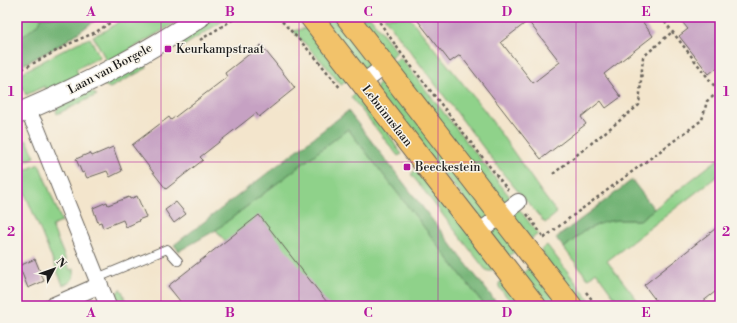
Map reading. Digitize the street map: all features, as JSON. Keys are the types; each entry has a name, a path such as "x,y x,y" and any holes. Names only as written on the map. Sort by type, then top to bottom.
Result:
{"main road":[{"name":"Lebuïnuslaan","path":"311,17 535,306"},
{"path":"347,17 571,306"}],"street":[{"name":"Laan van Borgele","path":"22,112 87,82 132,58 200,17"},
{"path":"362,83 385,66"},
{"path":"22,112 36,127 108,306"},
{"path":"478,233 518,202"},
{"path":"52,306 99,282"}],"lane":[{"path":"99,282 167,249 178,261"}],"path":[{"path":"17,72 71,43 96,32 119,17"},
{"path":"376,17 402,53 548,242"},
{"path":"544,238 702,120 707,101 720,93 661,17"},
{"path":"553,174 639,105 643,56 672,32"},
{"path":"583,288 597,306"}],"green space":[{"path":"17,17 100,17 62,44 17,68"},
{"path":"42,17 100,17 62,44 17,68 17,41 39,23"},
{"path":"125,17 185,17 108,63 93,36 107,30"},
{"path":"215,17 229,17 182,47 185,37"},
{"path":"326,17 341,17 371,65 360,69 321,21"},
{"path":"355,17 370,17 397,52 387,60"},
{"path":"384,17 409,17 485,111 557,213 545,223 505,176"},
{"path":"312,27 348,78 347,81 341,85 325,65 293,31"},
{"path":"90,38 100,57 76,69 79,77 47,91 45,86 26,95 20,81 23,72 77,43"},
{"path":"400,57 510,197 506,201 499,201 391,64"},
{"path":"143,61 147,68 110,88 102,84"},
{"path":"383,79 494,215 484,222 375,92 378,84"},
{"path":"88,91 97,95 57,114 56,111 62,105"},
{"path":"360,93 370,102 402,154 398,156 351,97"},
{"path":"348,111 499,306 485,306 348,129 216,230 179,251 174,245"},
{"path":"348,129 485,306 275,306 216,230"},
{"path":"27,140 35,157 17,165 17,145"},
{"path":"718,159 720,162 720,174 607,261 642,306 621,306 596,272 588,279 564,248 584,231 604,222 618,220 640,220"},
{"path":"39,164 62,222 52,226 70,270 74,269 72,279 69,283 63,285 17,174"},
{"path":"416,170 420,176 447,199 495,268 491,271 485,269 411,174"},
{"path":"632,180 654,209 640,220 618,220 604,222 584,231 564,248 556,238"},
{"path":"519,209 538,234 531,239 514,218 515,212"},
{"path":"500,223 516,251 507,257 490,232"},
{"path":"547,245 590,301 585,305 559,279 541,250"},
{"path":"533,265 565,306 542,306 519,276"},
{"path":"504,279 530,306 514,306 499,287 499,283"},
{"path":"120,289 128,306 118,306 114,297"}],"building":[{"path":"415,17 639,17 653,36 604,74 621,97 606,108 601,101 581,117 586,124 541,159 460,55 450,62","holes":["528,21 560,62 533,83 501,42"]},
{"path":"678,17 720,17 720,65 709,74 679,36 688,29"},
{"path":"261,45 295,88 259,117 256,113 200,157 203,160 166,189 132,145 169,117 171,120 227,77 225,73"},
{"path":"113,147 122,171 110,177 107,171 87,178 84,172 82,173 76,159 90,153 92,156"},
{"path":"137,196 146,217 126,227 123,220 103,228 101,222 98,223 93,208 107,202 108,205 129,197 130,199"},
{"path":"176,202 186,214 174,223 165,210"},
{"path":"259,215 330,306 184,306 168,286"},
{"path":"720,225 720,288 697,306 660,306 644,285"},
{"path":"35,259 44,281 28,288 19,266"}],"place":[{"name":"Keurkampstraat","path":"168,49"},
{"name":"Beeckestein","path":"407,167"}]}
